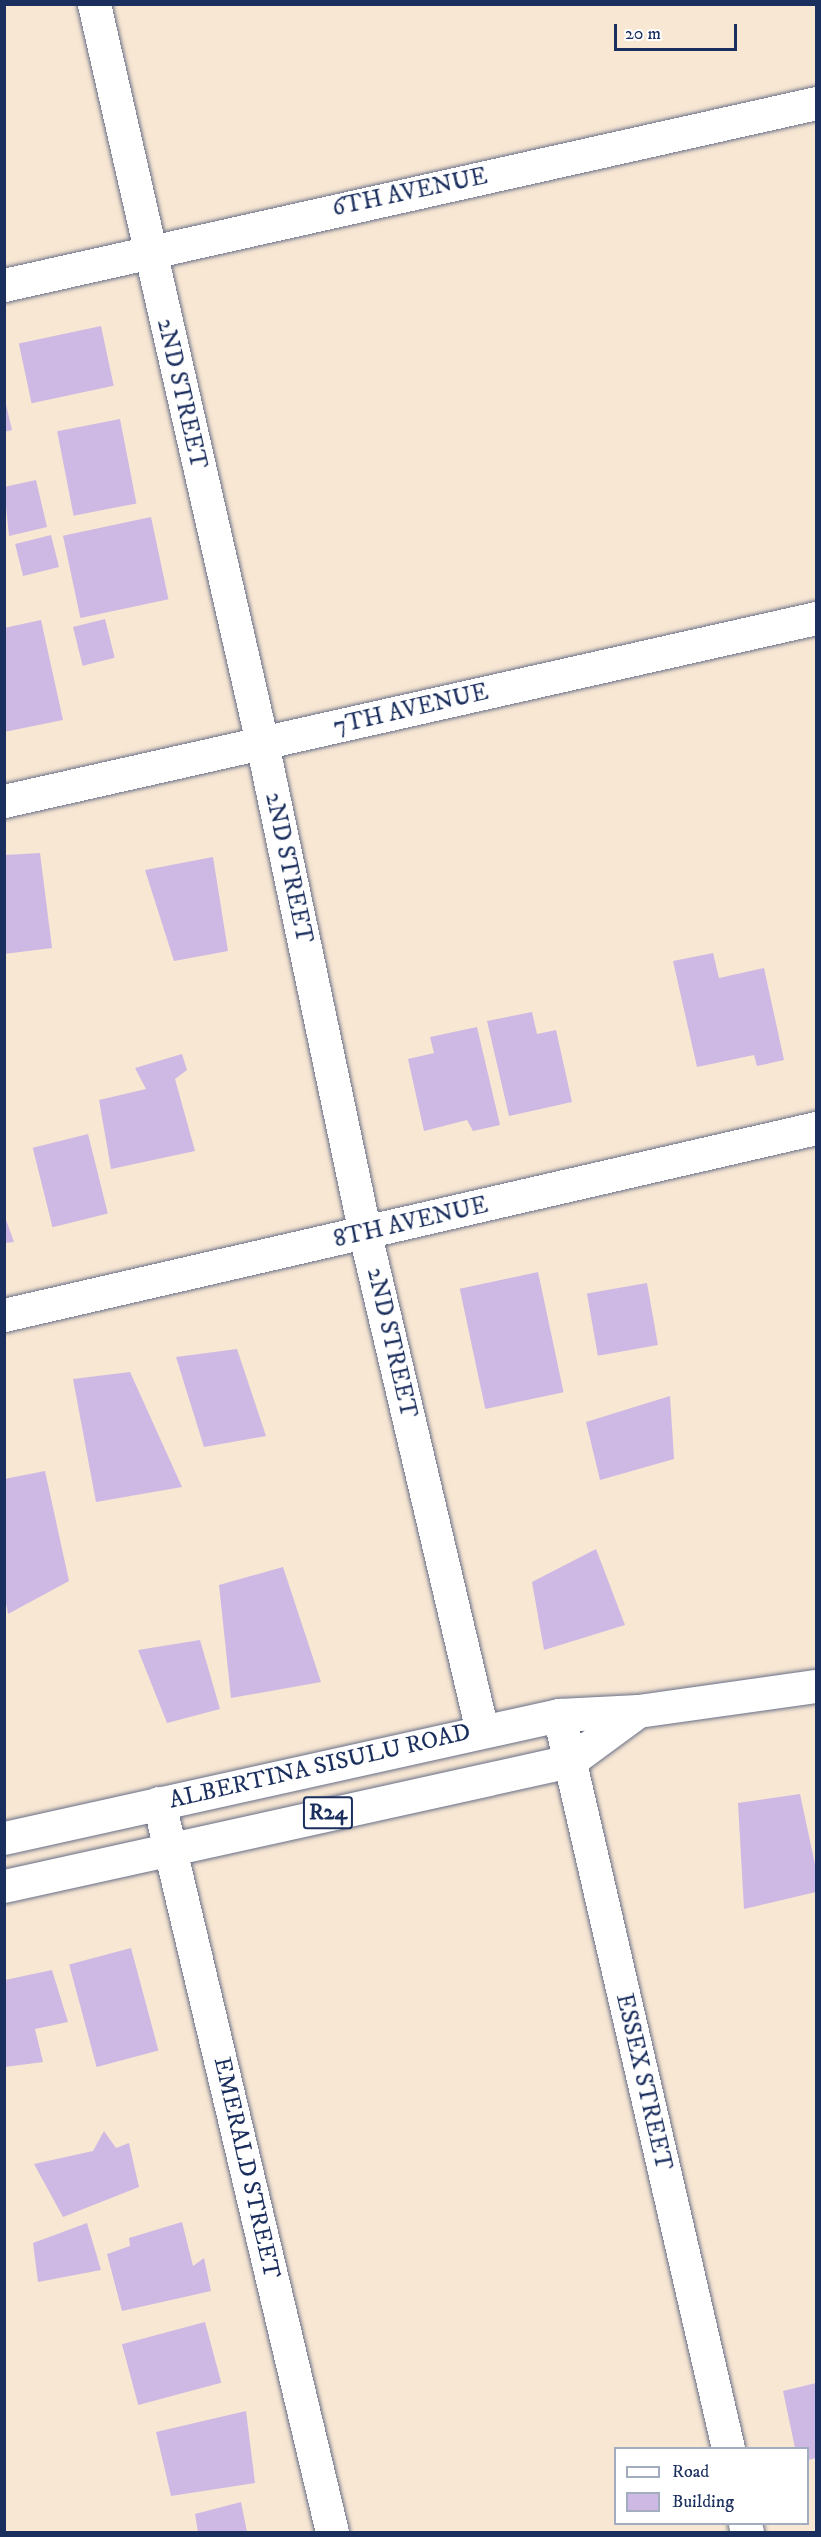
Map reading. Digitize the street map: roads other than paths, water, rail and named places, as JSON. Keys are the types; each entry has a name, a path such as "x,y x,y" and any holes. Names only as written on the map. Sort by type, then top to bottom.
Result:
{"street":[{"name":"2ND STREET","path":"94,4 148,251 262,744 365,1234 482,1731"},
{"name":"6TH AVENUE","path":"4,285 816,103"},
{"name":"7TH AVENUE","path":"4,801 816,618"},
{"name":"8TH AVENUE","path":"4,1315 365,1234 816,1128"},
{"name":"ALBERTINA SISULU ROAD","path":"4,1838 559,1715 638,1711 816,1686"},
{"name":"ALBERTINA SISULU ROAD","path":"4,1886 570,1761 638,1711"},
{"name":"ESSEX STREET","path":"559,1715 728,2447"},
{"name":"EMERALD STREET","path":"159,1803 332,2532"}]}
